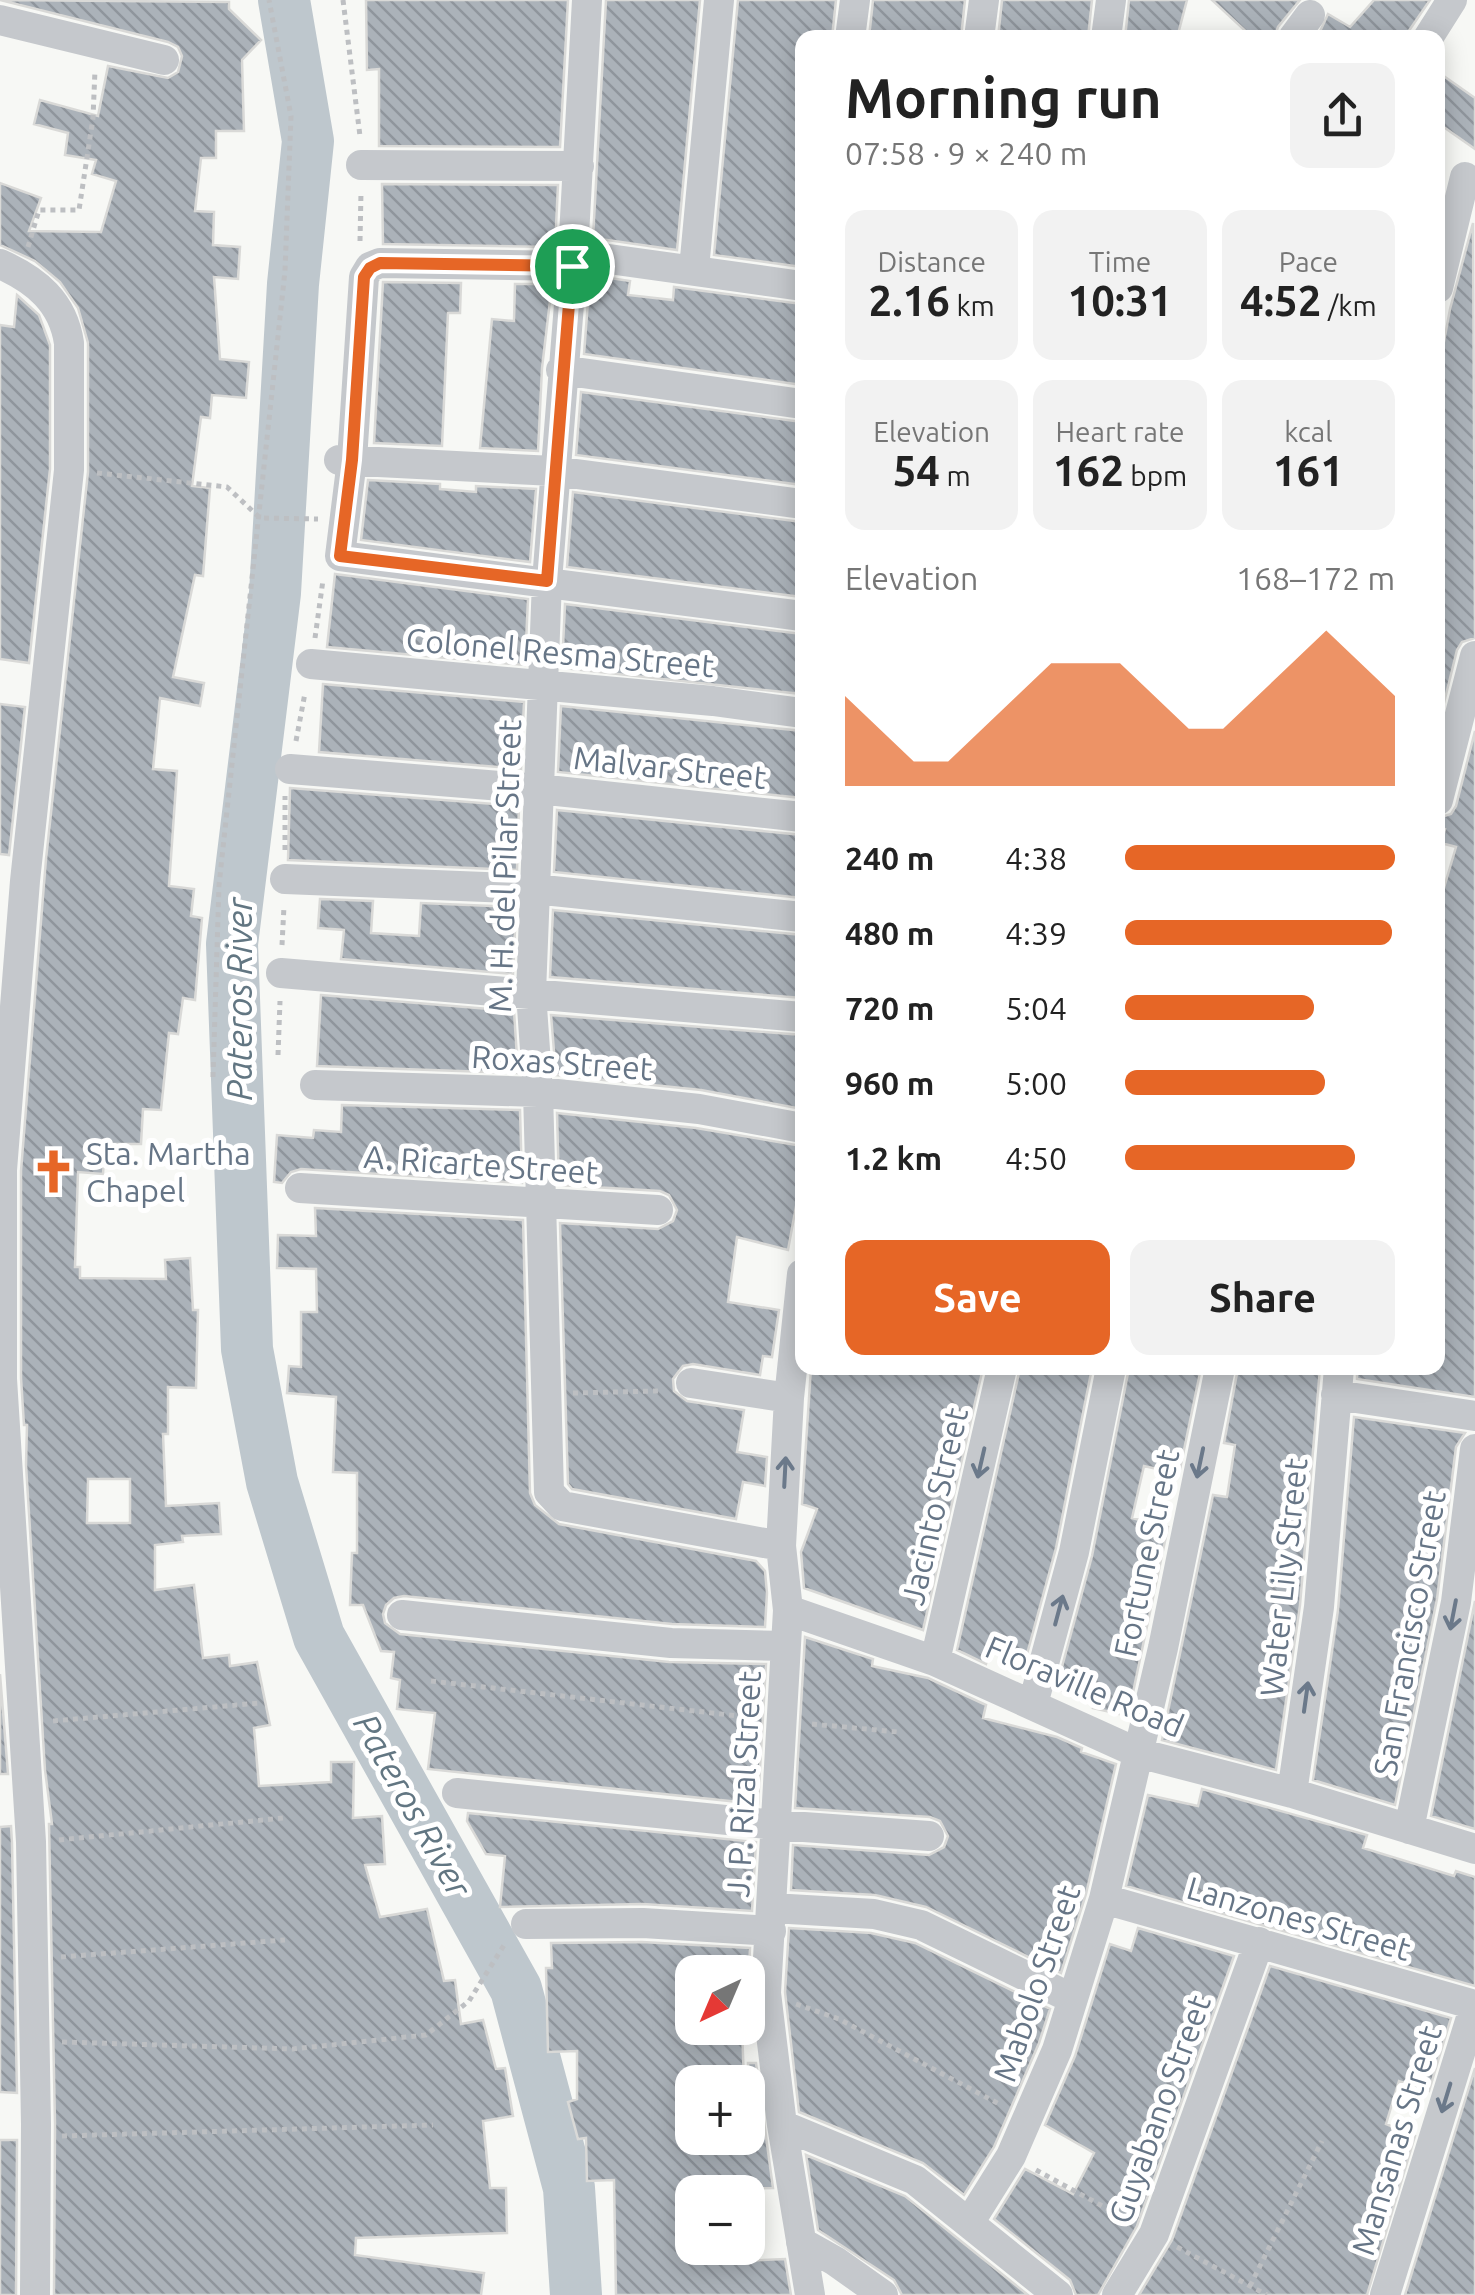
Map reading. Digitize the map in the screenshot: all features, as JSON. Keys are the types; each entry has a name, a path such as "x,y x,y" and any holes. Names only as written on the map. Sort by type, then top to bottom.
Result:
{"street":[{"name":"M. H. del Pilar Street","path":"586,0 579,166 547,581 531,993 538,1092 548,1492 562,1506 781,1546"},
{"path":"694,269 719,0"},
{"path":"851,30 855,0"},
{"path":"980,30 984,0"},
{"path":"1107,30 1111,0"},
{"path":"1433,30 1452,0"},
{"path":"0,20 164,60"},
{"path":"361,165 579,166"},
{"path":"1445,250 1459,175"},
{"path":"795,285 694,269 572,260 380,263 370,268 364,277 340,556 795,615"},
{"path":"10,269 56,303 66,323 69,470 13,880 2,1170 2,1379 31,1842 35,2295"},
{"path":"561,370 795,403"},
{"path":"346,460 554,471 795,503"},
{"path":"1445,767 1458,705 1475,656"},
{"name":"Colonel Resma Street","path":"312,664 713,700 795,712"},
{"name":"Malvar Street","path":"290,768 538,788 795,816"},
{"path":"285,880 534,890 795,916"},
{"path":"281,974 795,1015"},
{"name":"Roxas Street","path":"315,1085 538,1092 699,1109 795,1127"},
{"name":"A. Ricarte Street","path":"300,1188 658,1210"},
{"name":"J. P. Rizal Street","path":"795,1341 781,1546 788,1610 766,1993 782,2125 810,2295"},
{"name":"Jacinto Street","path":"935,1661 1000,1375"},
{"path":"1034,1704 1074,1552 1111,1375"},
{"name":"Fortune Street","path":"1138,1753 1219,1375"},
{"path":"1338,1382 1475,1416"},
{"name":"Water Lily Street","path":"1292,1793 1319,1607 1338,1382"},
{"path":"691,1383 789,1398"},
{"name":"San Francisco Street","path":"1409,1829 1456,1602 1475,1448"},
{"name":"Floraville Road","path":"788,1610 935,1661 1138,1753 1292,1793 1475,1849"},
{"path":"402,1615 670,1642 784,1646"},
{"name":"Mabolo Street","path":"970,2223 1010,2156 1057,2050 1104,1899 1138,1753"},
{"path":"458,1793 929,1836"},
{"name":"Lanzones Street","path":"1104,1899 1475,2005"},
{"path":"519,1928 874,1914 921,1925 1073,1999"},
{"name":"Guyabano Street","path":"1117,2295 1154,2234 1258,1942"},
{"name":"Mansanas Street","path":"1385,2295 1475,2005"},
{"path":"782,2125 915,2180 1058,2295"},
{"path":"801,2242 883,2295"}],"path":[{"path":"214,1077 219,885 263,518 285,271 291,116 269,0"},
{"path":"10,269 39,210 79,210 93,118 96,44"},
{"path":"69,470 228,487 263,518 321,519"},
{"path":"544,1394 658,1391"},
{"path":"431,1681 898,1732"},
{"path":"25,1723 260,1703"},
{"path":"31,1842 283,1818"},
{"path":"34,2041 292,2050 426,2036 469,2001 519,1928"},
{"path":"33,1960 286,1940"},
{"path":"766,1993 838,2020 1025,2118"},
{"path":"36,2137 433,2125"},
{"path":"1250,2286 1322,2140"}],"building":[{"path":"0,0 229,2 229,9 261,40 242,60 244,131 216,131 216,158 201,158 195,211 214,212 213,245 240,247 238,279 214,277 220,359 249,362 246,398 212,395 210,418 201,417 192,486 210,488 203,576 195,575 173,677 204,683 200,706 160,698 153,769 177,771 169,886 194,889 191,916 202,918 195,1000 183,998 178,1034 169,1033 161,1110 143,1109 141,1144 105,1144 103,1174 78,1172 75,1267 80,1267 80,1278 166,1279 165,1260 190,1258 193,1310 198,1310 196,1388 168,1387 168,1434 163,1434 166,1506 219,1503 221,1534 182,1536 183,1542 155,1545 155,1590 194,1585 203,1658 229,1655 230,1666 257,1662 270,1725 254,1728 259,1786 331,1782 331,1762 354,1762 353,1818 382,1816 385,1864 365,1865 380,1917 427,1909 444,1981 455,1980 461,2024 483,2020 496,2069 505,2068 513,2116 483,2121 490,2188 506,2188 507,2233 356,2238 355,2255 484,2273 481,2295 54,2295 52,1824 45,1770 26,1465 27,1425 21,1378 21,1171 46,859 88,472 88,343 78,308 60,282 35,261 0,245 0,183 41,198 29,231 101,232 116,181 92,174 96,160 65,155 68,133 34,124 40,100 98,116 108,66 168,78 178,72 182,56 178,47","holes":["88,1479 130,1479 130,1523 87,1523"]},
{"path":"366,0 568,0 560,147 379,146 379,69 367,70"},
{"path":"606,0 700,0 677,250 593,238"},
{"path":"738,0 836,0 833,30 795,30 795,266 714,255"},
{"path":"873,0 965,0 962,30 870,30"},
{"path":"1002,0 1092,0 1089,30 999,30"},
{"path":"1129,0 1187,0 1179,30 1126,30"},
{"path":"1212,0 1300,0 1277,30 1244,30"},
{"path":"1374,0 1430,0 1409,30 1321,30 1328,14 1350,27"},
{"path":"1445,77 1475,98 1475,149 1445,128"},
{"path":"382,184 558,185 555,247 383,244"},
{"path":"1473,223 1475,638 1462,642 1457,650 1445,699 1445,336"},
{"path":"590,275 630,281 628,295 673,300 674,287 795,303 795,384 584,354"},
{"path":"383,282 461,283 460,313 448,313 442,446 374,443"},
{"path":"515,284 552,284 538,451 480,448 492,319 514,321"},
{"path":"17,295 39,315 50,345 50,469 29,663 0,659 0,325 14,327"},
{"path":"581,392 795,421 795,484 576,455"},
{"path":"368,480 440,484 440,489 476,492 476,486 536,489 530,562 361,540"},
{"path":"573,492 795,521 795,596 567,567"},
{"path":"335,574 528,599 525,665 327,647"},
{"path":"565,604 795,633 795,693 562,668"},
{"path":"323,684 524,702 521,769 319,752"},
{"path":"0,704 25,707 9,855 0,854"},
{"path":"561,706 795,730 795,797 558,772"},
{"path":"1475,731 1475,1397 1357,1379 1357,1375 1445,1375 1445,884 1456,847 1445,844 1445,816 1456,806"},
{"path":"290,788 519,806 517,870 288,860"},
{"path":"557,810 795,834 795,897 554,872"},
{"path":"320,899 373,901 371,933 419,936 421,903 516,907 513,974 341,959 344,930 318,928"},
{"path":"553,910 795,934 795,997 550,977"},
{"path":"321,995 514,1011 518,1073 317,1066"},
{"path":"551,1015 795,1034 795,1108 701,1090 556,1075"},
{"path":"342,1105 520,1110 522,1183 301,1169 291,1172 282,1183 274,1182 277,1135 313,1138 314,1130 341,1132"},
{"path":"557,1113 696,1128 795,1145 795,1212 788,1250 737,1237 728,1302 779,1310 772,1357 763,1356 760,1375 693,1364 683,1366 673,1379 674,1391 687,1401 744,1410 737,1452 767,1457 765,1486 743,1482 736,1519 572,1489 568,1484 560,1223 658,1229 673,1221 677,1210 669,1195 660,1191 559,1185"},
{"path":"315,1208 523,1220 530,1493 535,1505 559,1524 756,1561 765,1571 765,1627 672,1624 404,1596 386,1605 385,1623 400,1634 669,1662 766,1664 758,1804 428,1769 435,1713 397,1709 400,1680 391,1678 394,1652 381,1651 363,1605 350,1605 352,1553 357,1553 357,1473 333,1472 336,1397 287,1393 289,1366 301,1367 301,1312 317,1312 316,1269 277,1268 278,1235 316,1236"},
{"path":"811,1375 981,1375 923,1630 804,1588 801,1552 817,1509 802,1504"},
{"path":"1018,1375 1091,1375 1056,1548 1027,1654 990,1646 986,1664 957,1650"},
{"path":"1128,1375 1200,1375 1179,1474 1144,1466 1132,1518 1168,1527 1128,1716 1093,1708 1096,1699 1056,1689 1092,1556"},
{"path":"1237,1375 1319,1375 1300,1605 1276,1770 1162,1740 1213,1495 1227,1497 1235,1445 1224,1443"},
{"path":"1354,1417 1465,1433 1456,1447 1437,1599 1395,1805 1313,1780 1338,1610"},
{"path":"1475,1601 1475,1829 1431,1816"},
{"path":"805,1637 873,1659 872,1666 928,1678 986,1705 983,1718 1057,1737 1082,1748 1081,1752 1116,1764 1086,1894 1061,1973 926,1907 875,1895 791,1890 793,1845 929,1855 944,1847 948,1836 940,1821 930,1817 795,1808"},
{"path":"0,1674 8,1774 0,1774"},
{"path":"1202,1789 1367,1835 1363,1848 1454,1876 1456,1871 1475,1877 1475,1986 1126,1886 1148,1795 1198,1806"},
{"path":"468,1813 756,1842 752,1911 643,1904 500,1907 505,1856 486,1854 467,1821"},
{"path":"11,1826 17,2093 0,2092 0,1827"},
{"path":"789,1928 871,1933 915,1943 1050,2009 994,2147 964,2195 923,2163 799,2112 785,1992"},
{"path":"1138,1928 1234,1956 1137,2226 1098,2295 1076,2295 1070,2280 994,2219 1025,2169 1073,2194 1094,2153 1045,2125 1075,2056 1110,1944 1131,1951"},
{"path":"642,1942 750,1948 750,1955 675,1955 675,2045 743,2045 743,2065 675,2065 675,2155 765,2155 765,2129 773,2188 765,2188 765,2175 675,2175 675,2265 765,2265 765,2260 785,2259 791,2295 616,2295 614,2180 587,2181 586,2138 578,2139 568,2102 577,2099 577,2051 548,2052 546,1968 552,1968 551,1943"},
{"path":"1270,1966 1451,2018 1429,2091 1399,2081 1386,2124 1415,2136 1367,2295 1139,2295 1172,2240"},
{"path":"1475,2068 1475,2295 1405,2295 1449,2152"},
{"path":"0,2140 17,2140 16,2295 0,2295"},
{"path":"806,2155 905,2196 1028,2295 902,2295 894,2280 818,2230"}],"waterway":[{"name":"Pateros River","path":"284,0 308,141 293,284 275,593 232,944 247,1349 272,1482 319,1637 516,1989 569,2188 576,2295"}],"place":[{"name":"Sta. Martha Chapel","path":"53,1171"}],"route":[{"path":"380,263 572,266 547,581 340,556 352,460 364,277 370,268 380,263"}]}
